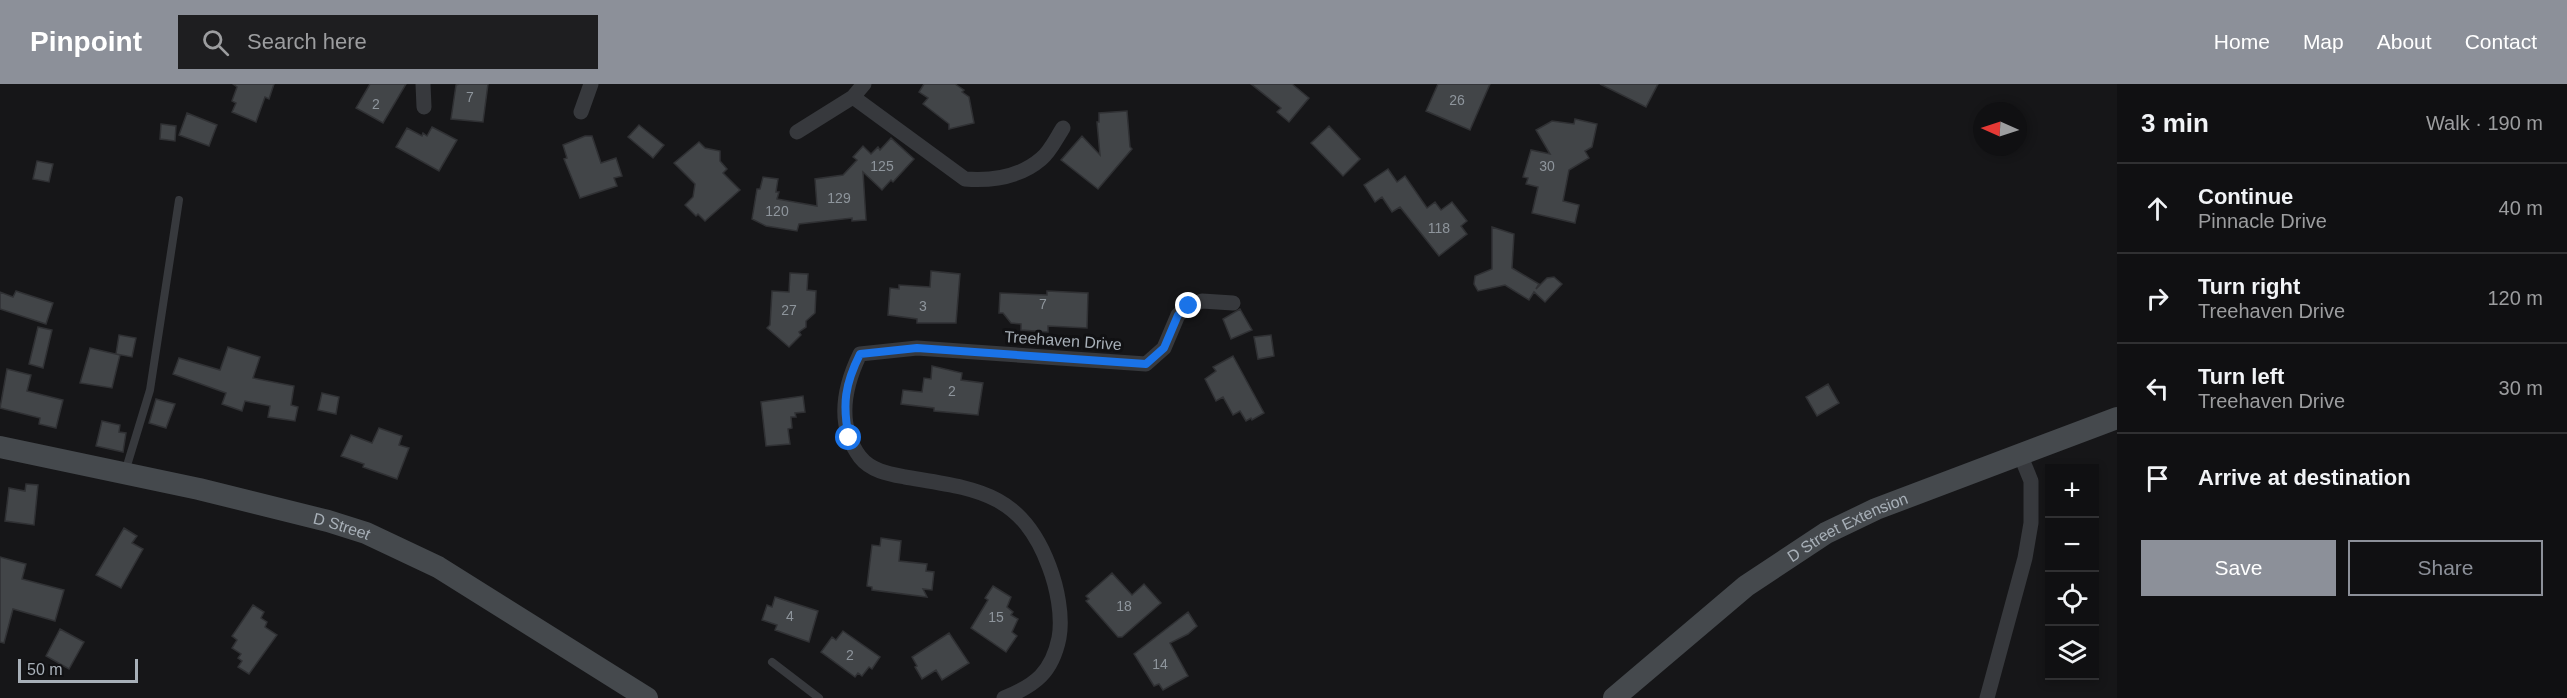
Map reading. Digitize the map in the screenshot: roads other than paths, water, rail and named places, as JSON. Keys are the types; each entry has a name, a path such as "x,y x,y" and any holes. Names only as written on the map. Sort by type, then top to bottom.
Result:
{"street":[{"path":"423,84 424,107"},
{"path":"581,112 591,84"},
{"path":"797,132 854,97 864,84"},
{"path":"854,97 965,179 987,180 1015,174 1042,159 1063,128"},
{"name":"Treehaven Drive","path":"1004,698 1037,681 1055,658 1061,627 1054,581 1042,547 1023,520 1001,500 971,489 882,473 861,458 849,438 844,412 849,377 860,354 917,348 1146,364 1164,348 1178,315 1189,306 1202,301 1233,303"},
{"name":"D Street Extension","path":"1614,698 1746,586 1826,533 1876,509 2117,418"},
{"name":"D Street","path":"0,447 282,509 366,533 438,567 647,698"},
{"path":"1987,698 2025,558 2031,522 2031,481 2020,454"}],"lane":[{"path":"124,473 150,390 179,200"},
{"path":"772,662 819,698"}]}
